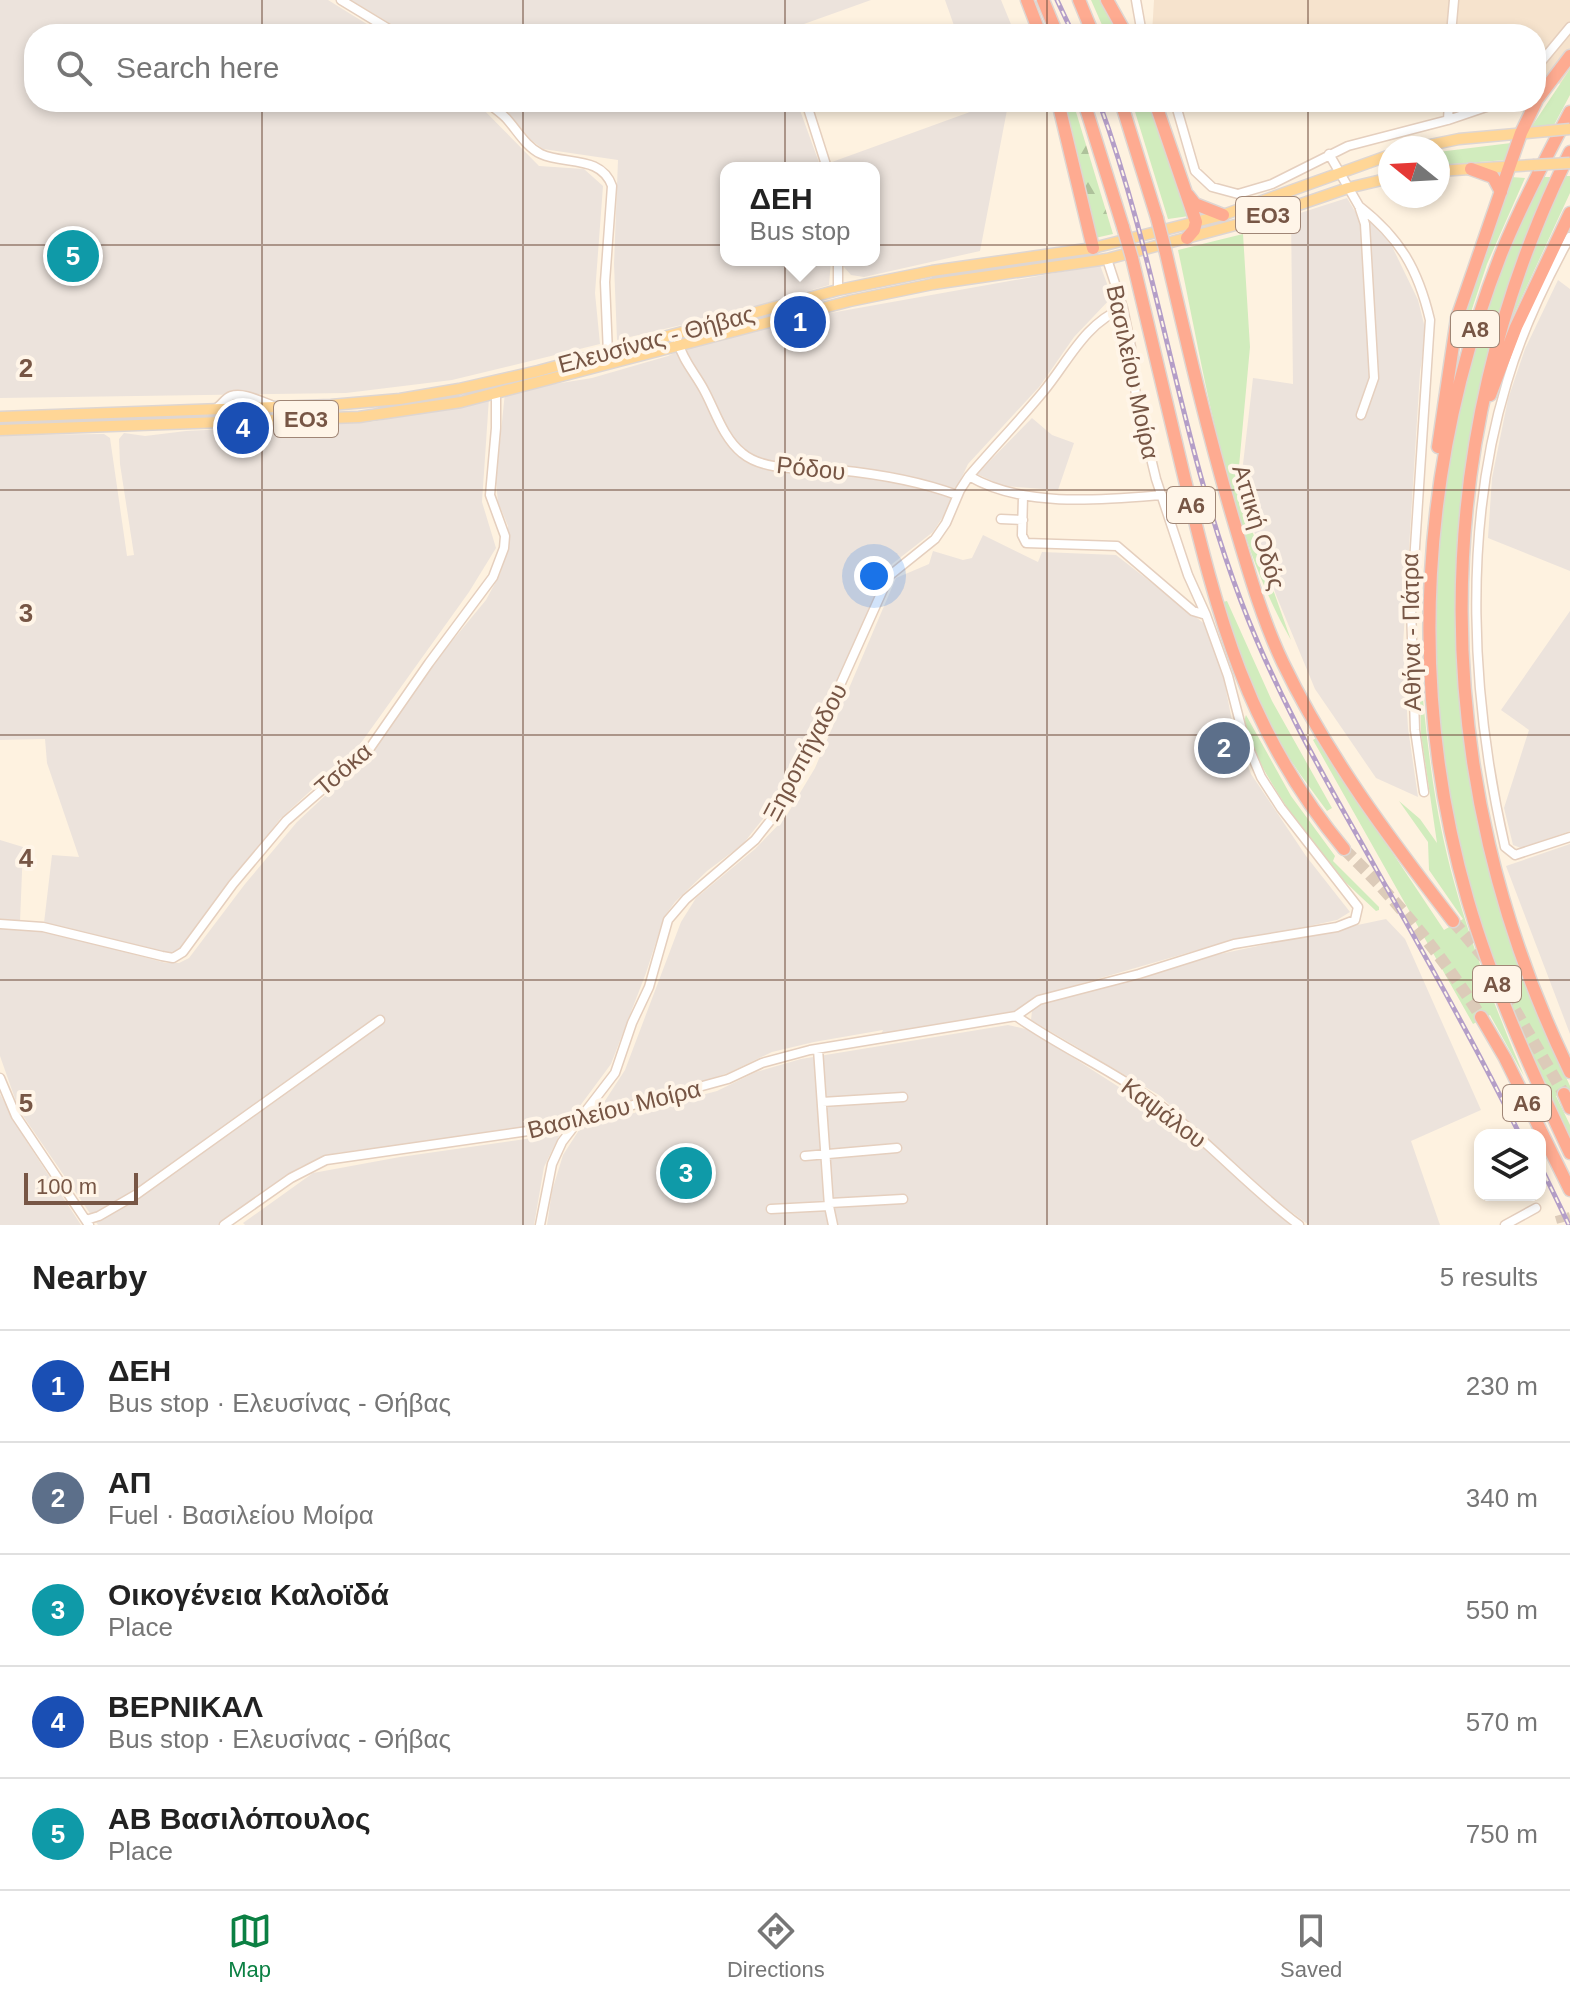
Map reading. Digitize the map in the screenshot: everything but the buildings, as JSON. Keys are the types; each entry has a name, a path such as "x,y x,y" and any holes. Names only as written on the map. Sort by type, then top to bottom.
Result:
{"highway":[{"path":"1027,0 1036,24"},
{"path":"1043,0 1053,24"},
{"path":"1079,0 1089,24"},
{"path":"1107,0 1120,24"},
{"path":"1546,88 1570,56"},
{"path":"1060,112 1093,248"},
{"name":"Α6","path":"1087,112 1132,258 1199,542 1223,629 1239,673 1272,744 1297,786 1344,849"},
{"name":"Αττική Οδός","path":"1124,112 1157,218 1220,474 1257,598 1282,660 1311,718 1344,773 1453,921"},
{"path":"1159,112 1196,222 1187,238"},
{"path":"1429,562 1433,489 1457,318 1521,133 1531,112"},
{"name":"Αθήνα - Πάτρα","path":"1570,112 1511,230 1470,343 1442,461 1429,562 1428,632 1432,704 1441,776 1457,859 1504,1003 1570,1153"},
{"name":"Αθήνα - Πάτρα","path":"1570,152 1541,213 1512,287 1491,359 1467,491 1461,590 1470,749 1485,831 1509,921 1534,991 1570,1072"},
{"path":"1471,169 1493,177 1501,192"},
{"path":"1188,195 1195,204 1223,215"},
{"path":"1476,436 1509,344 1570,213"},
{"name":"Α6","path":"1481,1017 1505,1058 1570,1190"},
{"name":"Α6","path":"1564,1094 1570,1108"}],"main road":[{"path":"1450,141 1570,129"},
{"name":"Ελευσίνας - Θήβας","path":"0,417 359,404 429,395 495,382 838,290 932,271 1093,248 1223,215 1378,159"},
{"path":"1450,170 1570,163"},
{"name":"Ελευσίνας - Θήβας","path":"0,430 359,417 430,408 496,395 892,292 1107,259 1254,220 1378,181"},
{"path":"1093,248 1107,259"}],"street":[{"path":"341,0 381,24"},
{"path":"1136,0 1140,24"},
{"path":"1452,24 1454,0"},
{"path":"1546,56 1570,27"},
{"path":"499,112 537,152 591,164 601,169 609,179 612,186 605,282 610,365"},
{"path":"809,112 825,162"},
{"path":"1178,112 1195,171 1202,180 1225,192 1251,192 1348,146 1472,112"},
{"path":"1448,112 1448,120"},
{"path":"1329,154 1359,206 1365,224 1374,378 1361,415"},
{"path":"1359,206 1381,223 1406,253 1423,290 1430,320 1411,608 1415,730 1424,792"},
{"path":"1570,237 1534,306 1500,406 1486,482 1478,591 1486,738 1505,847 1515,855 1570,837"},
{"name":"Βασιλείου Μοίρα","path":"224,1225 291,1178 326,1160 577,1122 728,1079 787,1055 1016,1016 1039,1000 1139,974 1234,944 1337,927 1351,923 1358,916 1354,902 1303,839 1261,777 1243,734 1228,676 1188,575 1162,495 1140,418 1123,308 1107,259"},
{"path":"838,266 838,290"},
{"name":"Ξηροπήγαδου","path":"540,1225 552,1164 567,1132 615,1073 652,976 668,920 686,899 755,840 778,811 806,761 889,576 935,539 969,476 1045,390 1069,353 1100,322 1123,308"},
{"path":"676,334 679,346"},
{"name":"Ρόδου","path":"679,346 733,444 746,456 772,465 910,480 957,495"},
{"name":"Τσόκα","path":"0,924 43,927 173,958 183,952 233,884 286,821 370,748 493,577 504,548 505,536 490,495 496,395"},
{"path":"969,476 1003,492 1023,496 1162,495"},
{"path":"1023,496 1022,535 1026,543 1121,548 1193,611 1206,615"},
{"path":"1001,519 1023,520"},
{"name":"Καψάλου","path":"1016,1016 1155,1101 1233,1166 1262,1197 1299,1225"},
{"path":"0,1078 16,1116 88,1222 137,1194 380,1020"},
{"path":"818,1049 831,1222 818,1225"},
{"path":"822,1102 903,1097"},
{"path":"805,1156 897,1148"},
{"path":"771,1209 903,1199"},
{"path":"1505,1225 1536,1208"}],"shaded area":[{"path":"0,0 328,0 367,24 24,24 24,112 486,112 539,166 584,169 603,186 595,293 600,344 452,380 346,393 0,398"},
{"path":"351,0 871,0 804,24 391,24"},
{"path":"945,0 1001,0 1011,24 953,24"},
{"path":"1154,0 1570,0 1570,84 1546,83 1546,24 1153,24"},
{"path":"508,112 801,112 819,162 720,162 720,266 831,266 829,285 733,313 617,340 614,264 618,160 543,149 531,140"},
{"path":"970,112 1007,112 980,251 864,277 851,275 843,266 880,266 880,162 832,162"},
{"path":"1347,198 1359,218 1372,222 1387,236 1418,300 1426,332 1420,372 1403,645 1408,728 1418,797 1376,778 1315,689 1276,595 1240,490 1253,378 1293,384 1291,216"},
{"path":"1100,265 1112,297 1074,337 1040,386 968,464 933,532 892,564 883,577 855,643 781,796 743,844 707,871 664,917 611,1064 574,1114 523,1128 337,1153 300,1167 219,1225 98,1225 19,1110 0,1056 0,928 43,930 166,963 179,963 189,958 297,822 375,749 433,664 486,600 500,574 508,549 508,526 498,502 496,482 505,392 592,378 668,356 713,334"},
{"path":"1558,280 1570,289 1570,571 1488,538 1492,478 1508,399 1525,349"},
{"path":"489,398 482,502 496,548 469,592 358,747 280,819 180,951 171,954 44,923 52,855 79,857 47,763 45,739 0,740 0,435 104,434 110,438 127,556 134,555 120,464 119,439 124,433 145,436 186,431 372,422"},
{"path":"1032,418 1052,435 1074,443 1058,490 1003,486 977,474"},
{"path":"983,535 1038,562 1042,552 1116,555 1206,625 1222,670 1234,731 1251,774 1306,856 1350,912 1337,920 1194,951 1035,997 1016,1011 880,1037 883,1030 772,1052 728,1073 599,1110 625,1070 681,922 696,898 755,849 785,818 815,768 896,578 929,564 933,551 963,560 972,558"},
{"path":"1570,611 1570,831 1521,848 1513,845 1504,808 1529,730 1501,710"},
{"path":"0,840 23,847 20,922 0,921"},
{"path":"1570,844 1570,1034 1506,866"},
{"path":"1386,919 1405,939 1481,1110 1411,1141 1440,1225 1309,1225 1271,1197 1159,1095 1031,1020 1032,1011 1040,1004 1187,961"},
{"path":"1008,1025 1030,1030 1147,1105 1230,1168 1290,1225 547,1225 552,1191 563,1155 581,1127 717,1091 756,1072 801,1059"},
{"path":"0,1094 25,1139 81,1225 0,1225"},
{"path":"560,1134 544,1167 534,1225 243,1223 313,1173"}],"green space":[{"path":"1091,0 1100,0 1113,24 1102,24"},
{"path":"1570,69 1570,95 1554,125 1530,129 1541,112 1546,112 1546,105"},
{"path":"1065,112 1076,112 1113,234 1095,238"},
{"path":"1135,112 1153,112 1189,216 1168,219"},
{"path":"1511,143 1506,160 1450,164 1450,151"},
{"path":"1564,176 1570,176 1570,193 1509,325 1535,244"},
{"path":"1511,177 1525,178 1487,264 1455,360 1460,318"},
{"path":"1542,177 1552,177 1515,267 1488,358 1469,451 1458,545 1457,640 1464,734 1479,829 1511,944 1570,1086 1570,1089 1556,1096 1570,1125 1570,1137 1494,961 1474,901 1456,833 1444,764 1437,694 1435,624 1438,553 1458,414 1489,303"},
{"path":"1243,234 1250,347 1237,488 1291,640 1250,550 1234,501 1178,250"},
{"path":"1227,601 1272,701 1332,808 1327,811 1288,756 1268,719 1223,602"},
{"path":"1419,661 1433,784 1451,872 1484,975 1524,1076 1490,1015 1473,1024 1313,740 1316,738 1444,930 1463,919 1429,870 1428,842 1399,801 1420,819 1437,843 1421,734"},
{"path":"1246,715 1291,796 1335,856 1333,861 1379,910 1376,911 1336,872 1302,830 1251,744 1245,727"}],"tunnel":[{"path":"1344,849 1418,929 1481,1017"},
{"path":"1453,921 1486,960"},
{"path":"1497,979 1564,1094"},
{"path":"1556,1220 1570,1216"}],"railway":[{"path":"1057,0 1068,24"},
{"path":"1102,112 1138,226 1201,478 1254,633 1312,755 1443,988 1517,1129"},
{"path":"1546,1177 1569,1225"}],"place":[{"name":"ΑΒ Βασιλόπουλος","path":"73,256"},
{"name":"ΔΕΗ","path":"800,322"},
{"name":"ΒΕΡΝΙΚΑΛ","path":"243,428"},
{"name":"ΑΠ","path":"1224,748"},
{"name":"Οικογένεια Καλοϊδά","path":"686,1173"}]}
